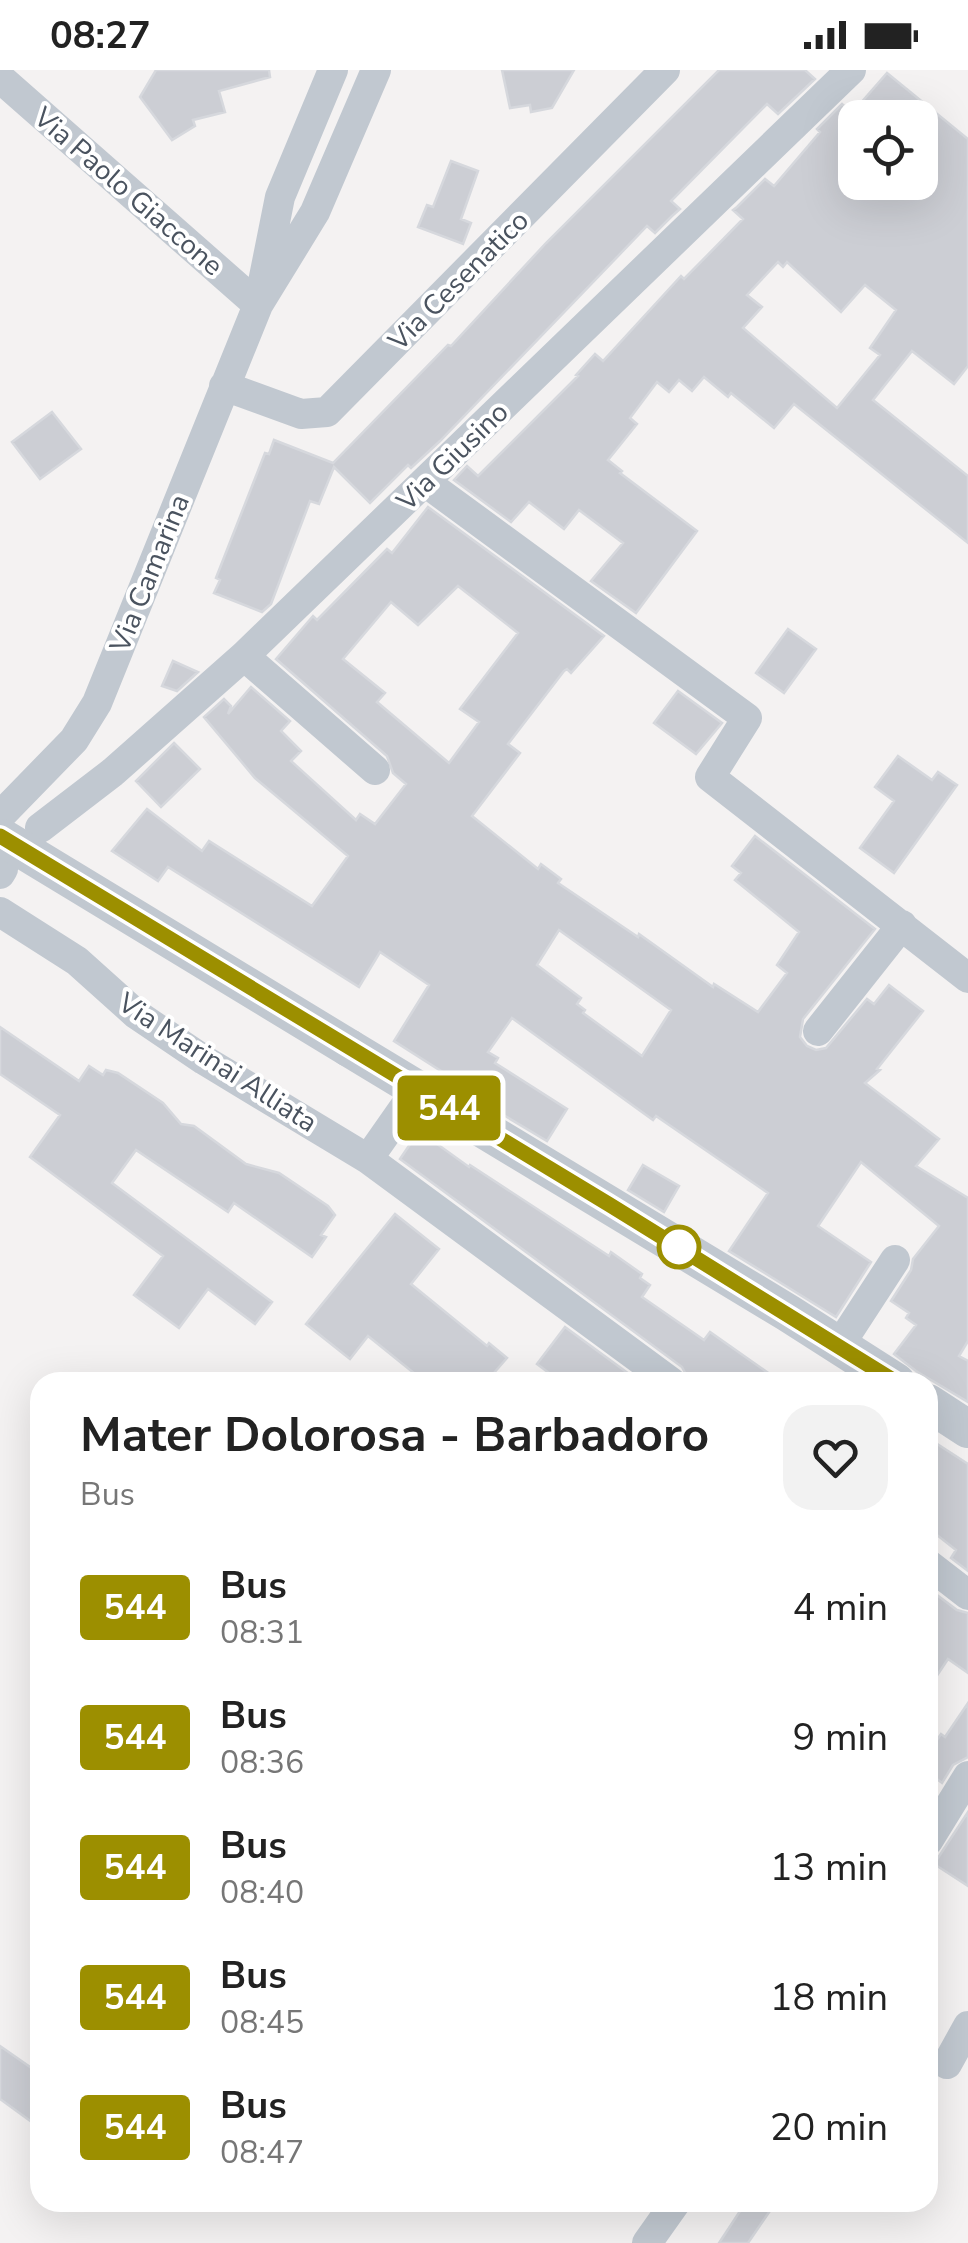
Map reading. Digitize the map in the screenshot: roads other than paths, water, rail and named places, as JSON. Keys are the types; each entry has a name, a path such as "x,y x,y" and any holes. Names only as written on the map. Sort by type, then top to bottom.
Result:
{"street":[{"name":"Via Camarina","path":"258,304 280,197 333,70"},
{"name":"Via Camarina","path":"1,847 97,703 258,304 316,212 376,70"},
{"name":"Via Cesenatico","path":"224,386 301,414 326,412 665,70"},
{"name":"Via Giusino","path":"40,828 113,772 244,656 852,70"},
{"name":"Via Paolo Giaccone","path":"0,78 258,304"},
{"path":"426,482 748,718 710,777 968,978"},
{"path":"244,656 375,770"},
{"path":"1,847 349,1048 880,1372"},
{"name":"Via Marinai Alliata","path":"0,912 76,961 136,1014 204,1060 368,1160 658,1372"},
{"path":"818,1031 902,925"},
{"path":"368,1160 417,1089"},
{"path":"839,1346 895,1260"},
{"path":"938,1410 968,1429"},
{"path":"938,1572 968,1595"},
{"path":"938,1825 968,1776"},
{"path":"947,2064 968,2026"},
{"path":"648,2243 669,2212"}]}
